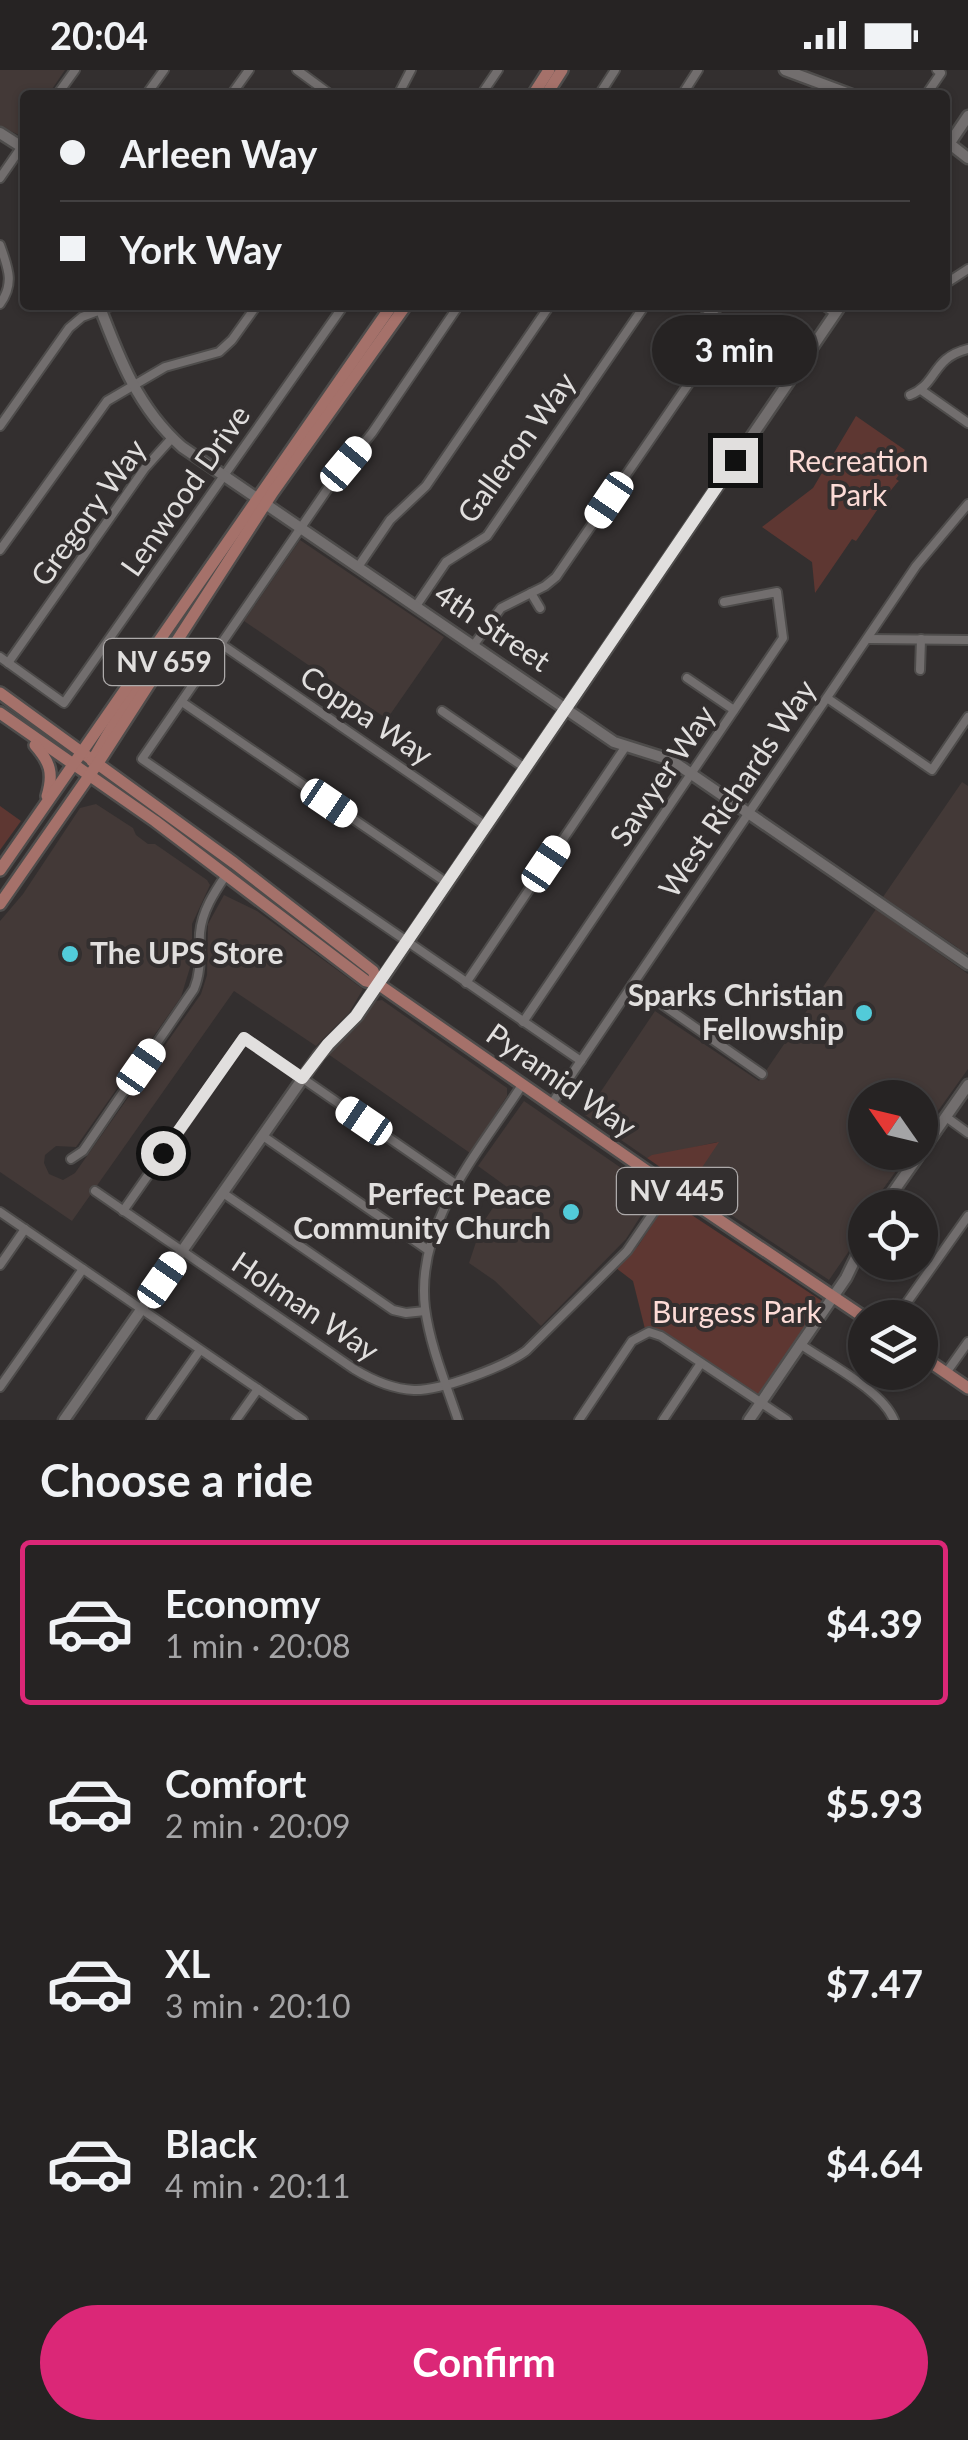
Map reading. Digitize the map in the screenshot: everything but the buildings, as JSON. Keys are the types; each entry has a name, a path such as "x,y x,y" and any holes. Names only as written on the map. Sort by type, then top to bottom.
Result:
{"main road":[{"name":"NV 659","path":"0,904 389,310"},
{"name":"NV 659","path":"91,762 151,651 402,310"},
{"name":"Pyramid Way","path":"0,693 230,868 366,981 378,984 848,1306"},
{"name":"Pyramid Way","path":"0,714 72,765 91,762"},
{"path":"23,730 50,765 51,781 42,808"},
{"name":"NV 659","path":"0,870 72,765 91,762"},
{"path":"938,1367 968,1388"}],"street":[{"path":"297,70 318,90"},
{"path":"785,70 839,90"},
{"path":"950,140 968,116"},
{"path":"0,178 20,151"},
{"path":"0,246 10,278 0,304"},
{"path":"0,426 69,328 96,310"},
{"name":"4th Street","path":"101,310 132,386 172,438 260,503 614,742 665,756 968,963"},
{"path":"0,550 100,407 173,364 219,352 253,310"},
{"name":"Lenwood Drive","path":"4,660 64,703 341,310"},
{"path":"456,310 142,760 581,1061"},
{"path":"358,567 390,520 426,486 547,310"},
{"name":"Galleron Way","path":"416,606 452,556 487,536 642,310"},
{"path":"707,310 796,372"},
{"path":"64,1420 302,1078 356,1016 837,310"},
{"path":"473,646 501,608 556,576 729,325"},
{"path":"910,395 921,390 942,360 968,349"},
{"path":"921,390 968,423"},
{"name":"Gregory Way","path":"4,660 145,468 172,438"},
{"name":"West Richards Way","path":"551,1104 916,566 968,504"},
{"name":"Sawyer Way","path":"524,1022 784,634 776,592 724,602"},
{"path":"531,593 540,608"},
{"path":"867,639 968,640"},
{"path":"920,670 921,640"},
{"name":"Coppa Way","path":"222,644 486,826"},
{"path":"687,678 734,710"},
{"path":"826,698 932,770 968,717"},
{"path":"182,702 447,883"},
{"path":"442,711 525,768"},
{"path":"466,982 626,746"},
{"path":"71,1159 84,1151 194,989 200,968 203,919 230,868"},
{"path":"633,984 762,1074"},
{"path":"123,1211 244,1038 458,1185"},
{"path":"458,1420 426,1311 428,1250 440,1214 522,1085"},
{"path":"895,1190 968,1085"},
{"path":"946,1118 968,1133"},
{"path":"262,1136 428,1250"},
{"name":"Holman Way","path":"94,1191 366,1377 410,1390 446,1383 508,1362 532,1346 630,1248 671,1188"},
{"path":"222,1193 393,1310 426,1311"},
{"path":"0,1212 302,1420"},
{"path":"909,1300 968,1216"},
{"path":"0,1265 25,1230"},
{"path":"0,1387 82,1269"},
{"path":"749,1420 848,1270"},
{"path":"579,1420 632,1341 645,1332 661,1336 787,1420"},
{"path":"946,1373 968,1342"},
{"path":"800,1344 876,1396 894,1420"},
{"path":"151,1420 200,1350"},
{"path":"663,1420 701,1363"},
{"path":"236,1420 258,1389"}],"shaded area":[{"path":"0,70 65,70 51,90 20,90 19,135 0,126"},
{"path":"300,540 444,637 387,719 244,621"},
{"path":"962,782 968,786 968,952 963,955 883,897"},
{"path":"96,804 210,885 192,924 192,961 181,997 76,1147 56,1146 45,1155 49,1174 63,1180 75,1173 201,994 207,975 208,924 224,895 257,911 363,989 349,1013 316,1046 234,991 72,1221 0,1172 0,921 23,894 80,808"},
{"path":"876,909 968,974 968,1069 938,1111 938,1080 848,1080 848,1170 897,1170 882,1190 848,1190 848,1252 829,1280 689,1187 717,1142 647,1158 585,1115 655,1011 759,1081"},
{"path":"382,1000 507,1088 507,1096 470,1153 328,1054 355,1029 375,1001"},
{"path":"524,1101 656,1192 626,1239 541,1326 495,1281 469,1263 482,1224 507,1187 478,1166"}],"green space":[{"name":"Recreation Park","path":"856,416 905,450 895,464 902,470 896,479 899,481 815,593 812,562 762,527 813,488"},
{"path":"0,806 21,821 0,850"},
{"path":"719,1142 689,1187 647,1158 652,1155"},
{"name":"Burgess Park","path":"672,1202 822,1301 759,1395 663,1333 645,1329 633,1281 616,1268 638,1246 665,1205"}],"place":[{"name":"The UPS Store","path":"70,954"},
{"name":"Sparks Christian Fellowship","path":"864,1013"},
{"name":"Perfect Peace Community Church","path":"571,1212"}],"route":[{"path":"163,1153 244,1038 302,1078 328,1044 348,1026 735,460"}]}
